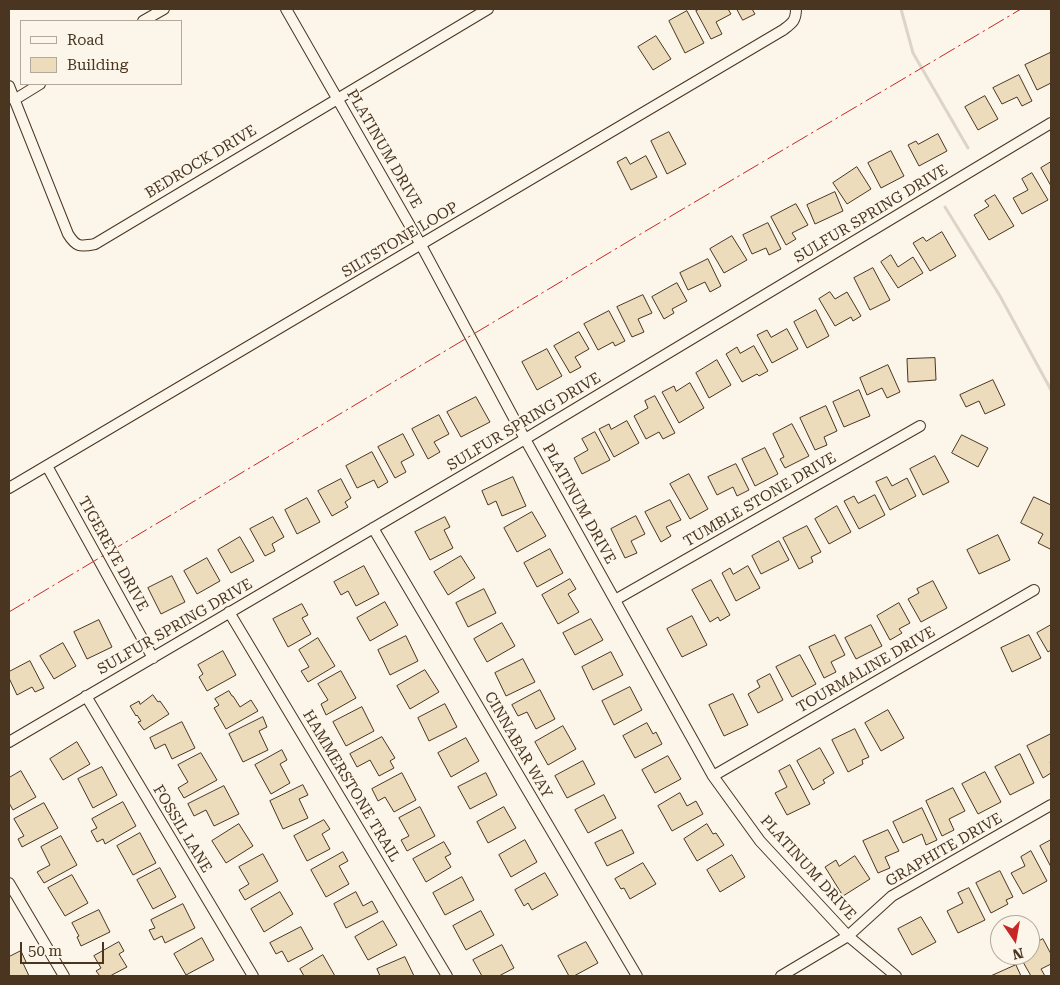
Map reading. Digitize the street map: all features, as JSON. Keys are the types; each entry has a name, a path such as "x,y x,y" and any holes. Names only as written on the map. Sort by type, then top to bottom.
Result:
{"street":[{"path":"145,20 164,9"},
{"name":"PLATINUM DRIVE","path":"286,9 421,245 525,439 713,776 760,842 848,936 896,976"},
{"name":"BEDROCK DRIVE","path":"9,86 68,234 74,243 82,246 95,244 488,9"},
{"name":"SILTSTONE LOOP","path":"9,488 792,24 796,18 796,9"},
{"path":"14,100 38,85"},
{"name":"SULFUR SPRING DRIVE","path":"9,742 525,439 1051,123"},
{"name":"TUMBLE STONE DRIVE","path":"615,600 920,426"},
{"name":"TIGEREYE DRIVE","path":"47,466 153,658"},
{"name":"CINNABAR WAY","path":"373,528 637,976"},
{"name":"TOURMALINE DRIVE","path":"713,776 1034,590"},
{"name":"HAMMERSTONE TRAIL","path":"229,612 447,976"},
{"name":"FOSSIL LANE","path":"86,696 253,976"},
{"name":"GRAPHITE DRIVE","path":"781,976 848,936 892,896 1051,805"},
{"path":"9,883 64,976"}],"building":[{"path":"700,9 728,9 731,14 716,22 722,34 711,39 696,11"},
{"path":"737,9 752,9 755,14 743,20"},
{"path":"687,11 704,43 685,53 669,21"},
{"path":"656,36 671,59 653,70 638,47"},
{"path":"1050,53 1051,83 1037,90 1025,65"},
{"path":"1019,75 1032,101 1022,106 1017,97 1002,104 993,88"},
{"path":"985,96 998,119 978,130 965,107"},
{"path":"669,132 686,164 667,174 651,141"},
{"path":"938,134 947,151 919,166 908,145 916,141 918,144"},
{"path":"891,151 904,176 881,188 868,163"},
{"path":"646,156 657,177 631,190 617,162 626,157 630,164"},
{"path":"1051,162 1051,186 1041,168"},
{"path":"857,167 871,189 847,204 833,183"},
{"path":"1032,173 1048,200 1022,214 1013,198 1028,190 1022,179"},
{"path":"835,192 843,211 815,224 807,205"},
{"path":"995,195 1014,226 989,240 974,215 989,206 985,201"},
{"path":"796,204 808,225 792,233 796,239 786,245 771,217"},
{"path":"768,223 781,249 769,255 766,248 752,254 743,235"},
{"path":"942,232 956,256 930,271 913,243 923,237 926,241"},
{"path":"732,236 747,260 724,273 710,249"},
{"path":"891,255 898,267 913,257 923,273 898,288 881,262"},
{"path":"708,259 721,286 710,292 705,282 688,290 680,273"},
{"path":"873,268 890,300 870,310 854,278"},
{"path":"677,283 687,301 672,309 674,313 664,319 652,297"},
{"path":"830,292 835,299 847,292 861,316 853,321 851,317 835,326 819,299"},
{"path":"643,295 652,313 638,319 644,332 632,337 617,307"},
{"path":"816,310 829,336 807,348 794,322"},
{"path":"609,311 625,341 615,346 613,342 598,350 584,324"},
{"path":"787,329 798,349 772,363 757,335 767,330 771,337"},
{"path":"579,332 589,349 575,357 581,367 570,373 554,346"},
{"path":"754,346 768,371 759,376 757,374 742,382 726,354 737,347 740,353"},
{"path":"547,349 562,376 537,390 522,362"},
{"path":"935,358 936,380 908,382 907,359"},
{"path":"717,360 731,385 709,398 696,373"},
{"path":"888,365 900,392 887,398 882,388 867,395 860,378"},
{"path":"993,380 1005,405 985,414 979,401 966,407 960,395"},
{"path":"690,383 704,408 679,423 662,392 674,386 676,391"},
{"path":"859,390 870,416 844,427 833,402"},
{"path":"655,396 675,433 663,439 659,432 646,439 634,416 648,408 645,401"},
{"path":"476,397 490,422 461,437 447,412"},
{"path":"826,406 837,431 824,437 827,445 815,450 800,418"},
{"path":"439,415 449,434 434,442 440,452 428,459 412,429"},
{"path":"627,421 639,443 614,457 599,429 609,424 611,429"},
{"path":"792,424 809,456 785,468 780,459 784,457 773,434"},
{"path":"595,432 610,460 582,474 574,458 588,450 582,439"},
{"path":"403,434 414,455 401,462 406,472 395,478 378,447"},
{"path":"962,435 988,448 978,467 952,453"},
{"path":"765,448 778,474 755,486 742,459"},
{"path":"372,452 388,482 378,488 374,480 357,488 346,466"},
{"path":"935,456 949,482 923,495 910,469"},
{"path":"736,464 749,490 737,496 733,487 717,495 708,477"},
{"path":"689,474 708,509 690,519 670,484"},
{"path":"513,477 526,506 502,516 496,501 488,505 482,491"},
{"path":"887,477 892,486 907,478 916,496 890,510 876,482"},
{"path":"341,479 351,498 345,502 348,507 332,516 318,491"},
{"path":"875,495 885,515 859,529 844,501 854,496 858,503"},
{"path":"1034,497 1051,505 1050,549 1038,543 1043,534 1021,523"},
{"path":"307,498 320,522 297,534 285,510"},
{"path":"670,500 681,520 666,527 671,536 661,542 645,512"},
{"path":"837,506 851,532 829,544 815,519"},
{"path":"532,512 546,536 517,552 504,528"},
{"path":"636,516 645,534 631,541 637,553 625,558 611,529"},
{"path":"273,517 284,537 272,544 275,551 265,556 250,529"},
{"path":"445,517 450,527 444,530 453,548 430,560 415,532"},
{"path":"807,526 821,552 811,557 813,562 799,569 783,538"},
{"path":"998,535 1010,560 979,574 967,550"},
{"path":"240,537 254,561 231,573 218,550"},
{"path":"779,541 789,560 761,574 752,556"},
{"path":"550,549 563,573 537,587 524,563"},
{"path":"461,556 475,578 448,595 434,572"},
{"path":"207,558 220,581 197,594 184,571"},
{"path":"364,566 379,594 356,606 348,591 341,595 334,582"},
{"path":"748,566 760,588 736,601 722,573 730,568 733,574"},
{"path":"172,576 185,602 161,614 148,588"},
{"path":"570,579 576,589 568,594 579,612 558,624 542,595"},
{"path":"711,580 730,615 720,621 718,617 710,622 692,590"},
{"path":"933,581 947,608 921,622 908,599 919,593 917,589"},
{"path":"484,589 496,613 468,627 456,603"},
{"path":"385,602 398,625 370,641 357,618"},
{"path":"899,603 910,623 899,629 902,633 890,640 877,616"},
{"path":"302,604 308,615 302,618 311,634 288,647 273,619"},
{"path":"692,616 707,645 682,657 667,629"},
{"path":"591,619 603,640 575,655 563,633"},
{"path":"99,620 112,647 87,659 74,632"},
{"path":"502,623 515,646 487,662 474,639"},
{"path":"871,625 882,646 856,659 845,638"},
{"path":"1051,625 1051,650 1048,652 1037,633"},
{"path":"835,635 845,655 831,662 836,672 824,678 809,647"},
{"path":"1029,635 1041,658 1012,672 1001,648"},
{"path":"406,636 418,661 390,675 378,650"},
{"path":"318,638 335,666 308,682 301,671 309,667 299,650"},
{"path":"63,643 76,666 54,679 40,656"},
{"path":"223,651 236,675 207,691 199,677 203,674 198,665"},
{"path":"611,652 623,675 593,690 582,667"},
{"path":"800,655 816,684 792,697 776,667"},
{"path":"523,659 535,682 506,696 495,673"},
{"path":"30,661 44,688 35,692 32,687 17,695 9,678 9,672"},
{"path":"425,670 439,692 410,709 397,686"},
{"path":"341,671 356,698 326,715 321,704 328,700 318,684"},
{"path":"770,674 783,700 758,713 748,694 760,687 757,681"},
{"path":"630,687 642,710 614,725 602,701"},
{"path":"540,690 555,719 536,729 527,712 518,716 512,705"},
{"path":"229,691 240,707 251,700 258,711 226,729 214,708 219,705 215,699"},
{"path":"733,694 748,725 724,736 709,705"},
{"path":"153,695 169,714 144,730 138,722 141,721 130,706 139,701 140,704"},
{"path":"445,704 457,727 429,741 418,718"},
{"path":"362,707 374,731 346,746 333,722"},
{"path":"888,710 904,738 881,751 865,723"},
{"path":"263,717 267,727 259,731 268,750 243,762 229,734"},
{"path":"182,722 195,748 172,759 165,744 155,749 150,738"},
{"path":"647,723 653,734 656,732 662,744 635,758 623,736"},
{"path":"563,726 576,749 548,765 535,742"},
{"path":"855,729 869,757 862,760 863,764 848,772 832,740"},
{"path":"1051,734 1051,773 1043,778 1027,746"},
{"path":"382,737 395,758 390,761 394,768 379,776 370,760 357,767 350,754"},
{"path":"466,738 479,761 451,777 438,753"},
{"path":"77,742 90,764 63,780 50,759"},
{"path":"820,748 834,773 823,780 825,783 813,790 797,761"},
{"path":"282,750 287,760 280,764 290,783 271,794 255,765"},
{"path":"201,753 217,780 184,798 178,788 188,782 178,765"},
{"path":"1020,754 1034,783 1010,795 995,767"},
{"path":"668,756 681,779 655,793 642,770"},
{"path":"583,761 595,784 567,798 555,776"},
{"path":"790,765 810,804 787,815 775,793 787,787 779,771"},
{"path":"102,767 117,795 93,808 78,779"},
{"path":"21,771 36,797 13,810 9,803 9,778"},
{"path":"985,772 1001,802 978,814 962,784"},
{"path":"402,773 416,800 394,812 385,797 378,801 372,789"},
{"path":"486,773 497,795 470,809 458,787"},
{"path":"303,785 308,795 299,799 308,818 283,829 270,801"},
{"path":"224,786 239,814 214,826 206,810 194,816 188,804"},
{"path":"953,788 965,811 949,819 954,830 942,836 926,801"},
{"path":"680,793 687,806 696,801 703,814 672,831 658,806"},
{"path":"604,795 616,818 588,833 575,810"},
{"path":"123,802 136,826 105,844 103,839 97,842 91,831 97,828 92,819"},
{"path":"44,803 58,828 22,847 18,839 24,836 14,819"},
{"path":"420,807 435,836 407,851 401,840 409,836 399,818"},
{"path":"504,807 516,828 488,843 477,822"},
{"path":"922,808 937,840 926,845 922,834 903,843 893,822"},
{"path":"324,820 330,829 322,834 330,849 307,861 294,836"},
{"path":"239,824 253,846 226,863 212,841"},
{"path":"707,824 713,834 716,833 724,845 697,861 684,839"},
{"path":"622,830 634,853 607,866 595,843"},
{"path":"888,830 899,851 885,857 890,868 878,873 863,841"},
{"path":"140,833 156,863 133,875 117,846"},
{"path":"61,836 77,865 44,883 37,872 50,865 41,847"},
{"path":"525,840 537,862 511,877 499,855"},
{"path":"1051,840 1051,867 1040,846"},
{"path":"444,842 451,854 445,857 451,867 426,882 413,859"},
{"path":"1031,851 1047,881 1023,894 1011,873 1025,866 1021,857"},
{"path":"343,852 348,861 339,866 349,884 326,897 311,870"},
{"path":"263,854 278,881 245,900 239,890 249,884 239,867"},
{"path":"732,855 745,877 720,892 707,870"},
{"path":"855,856 870,879 843,896 825,867 836,860 839,866"},
{"path":"643,863 656,884 630,899 624,888 621,889 615,879"},
{"path":"160,868 176,897 153,909 137,880"},
{"path":"1000,871 1013,897 1006,900 1008,904 991,913 976,883"},
{"path":"545,873 558,895 532,910 528,903 524,906 515,890"},
{"path":"72,875 88,903 65,916 48,888"},
{"path":"462,877 474,900 445,915 433,893"},
{"path":"969,888 985,920 958,933 947,911 963,903 958,893"},
{"path":"280,892 293,914 264,932 251,909"},
{"path":"356,892 363,906 372,901 378,912 346,928 334,904"},
{"path":"183,904 195,928 165,943 162,936 154,940 149,930 155,928 151,920"},
{"path":"99,910 110,932 81,946 77,937 79,936 72,923"},
{"path":"481,911 494,935 466,950 453,926"},
{"path":"921,917 936,942 912,955 898,929"},
{"path":"383,921 397,945 368,960 355,937"},
{"path":"301,927 313,949 288,962 282,951 276,954 270,943"},
{"path":"202,938 214,960 186,975 174,954"},
{"path":"1043,939 1051,954 1051,964 1041,969 1045,976 1031,976 1025,965 1040,965 1040,941"},
{"path":"119,942 124,951 119,954 127,967 110,976 100,976 96,971 101,968 94,956"},
{"path":"586,942 598,963 574,976 569,976 558,956"},
{"path":"502,945 514,968 499,976 482,976 473,960"},
{"path":"21,951 26,962 23,963 29,976 9,976 9,957"},
{"path":"323,955 335,976 304,976 300,969"},
{"path":"405,957 414,976 380,976 377,969"},
{"path":"1016,965 1021,976 991,976"}],"waterway":[{"path":"901,9 913,53 968,148"},
{"path":"945,207 1000,296 1051,390"}],"power":[{"path":"9,612 1021,9"}]}
